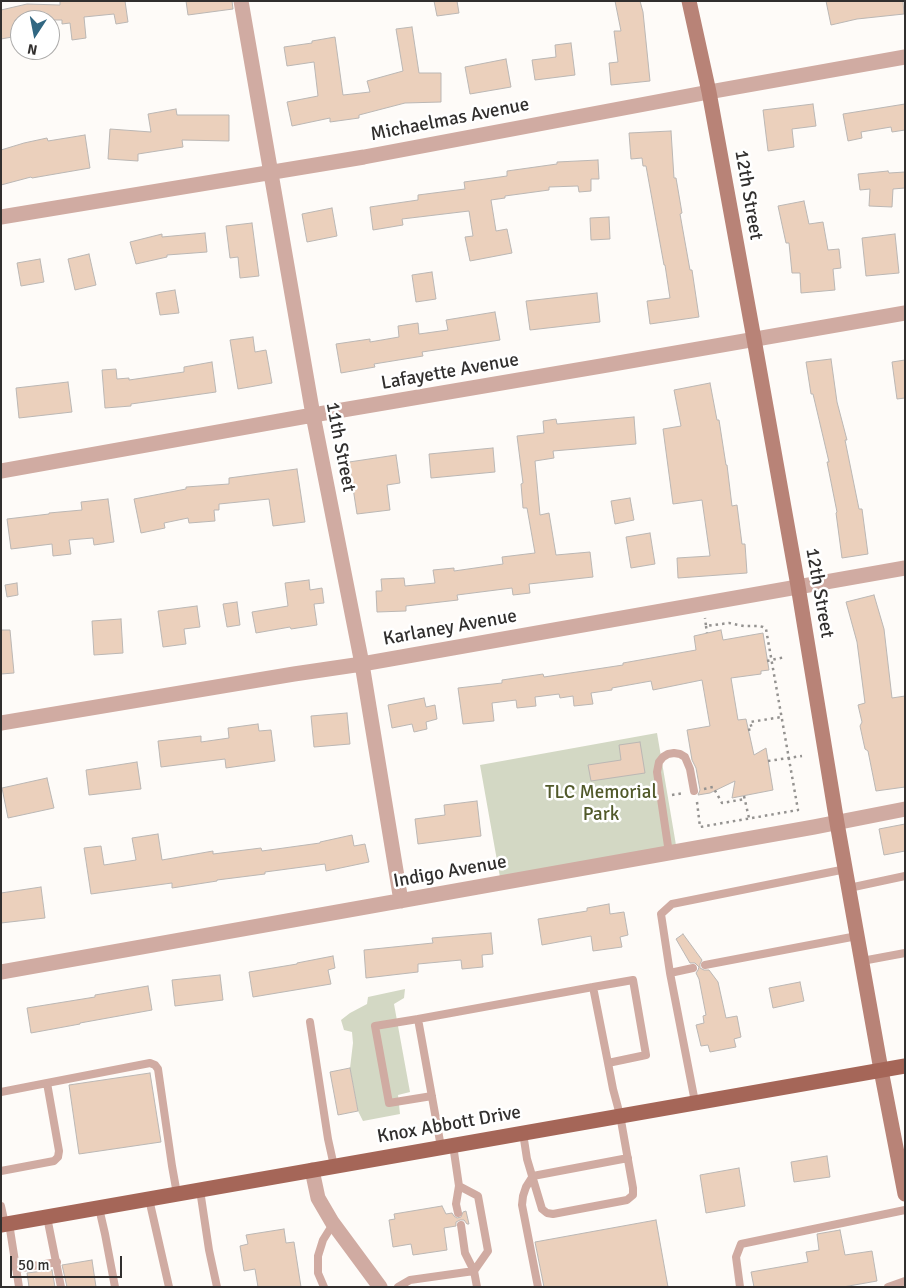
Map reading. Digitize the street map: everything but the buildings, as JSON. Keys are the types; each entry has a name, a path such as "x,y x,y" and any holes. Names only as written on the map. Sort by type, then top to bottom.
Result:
{"main road":[{"name":"12th Street","path":"689,1 709,92 754,339 798,586 837,823 905,1194"},
{"name":"Knox Abbott Drive","path":"5,1224 905,1066"}],"street":[{"name":"11th Street","path":"241,1 313,415 362,664 401,901"},
{"name":"Michaelmas Avenue","path":"1,218 364,157 905,57"},
{"name":"Lafayette Avenue","path":"1,471 905,313"},
{"name":"Karlaney Avenue","path":"1,723 362,664 905,568"},
{"name":"Indigo Avenue","path":"1,972 837,823 905,809"},
{"path":"312,1170 318,1198 334,1224 380,1287"}],"lane":[{"path":"669,853 657,772 659,762 668,754 674,753 680,754 685,758 690,769 694,791"},
{"path":"695,1102 670,973 661,914 672,904 846,869"},
{"path":"849,888 905,876"},
{"path":"705,965 858,936"},
{"path":"862,961 905,953"},
{"path":"670,973 693,968"},
{"path":"432,1096 389,1103 375,1026 633,980 646,1055 608,1063"},
{"path":"523,1133 527,1159 542,1209 547,1213 563,1213 627,1200 633,1195 620,1115 593,987"},
{"path":"418,1019 432,1096 459,1186 456,1204 458,1213"},
{"path":"310,1022 334,1166"},
{"path":"1,1092 150,1063 155,1065 158,1069 177,1194"},
{"path":"1,1171 54,1161 58,1157 59,1151 47,1083"},
{"path":"538,1287 522,1205 526,1187 533,1176 628,1158"},
{"path":"398,1287 410,1280 474,1271 488,1251 478,1196 459,1186"},
{"path":"200,1190 217,1287"},
{"path":"149,1198 169,1287"},
{"path":"1,1206 19,1287"},
{"path":"99,1208 115,1287"},
{"path":"740,1287 736,1257 741,1244 905,1210"},
{"path":"47,1217 61,1287"},
{"path":"324,1287 318,1273 318,1256 323,1240 334,1224"},
{"path":"461,1225 465,1253 474,1271 477,1287"},
{"path":"16,1269 57,1262"},
{"path":"888,1287 905,1281"}],"path":[{"path":"702,603 707,633"},
{"path":"694,791 697,796 700,826 798,810 767,632 763,627 729,623 706,626"},
{"path":"768,661 785,657"},
{"path":"748,730 752,729 750,722 782,717"},
{"path":"768,761 802,756"},
{"path":"661,797 713,787 722,803 745,797 749,818"}],"green space":[{"name":"TLC Memorial Park","path":"657,733 677,851 501,883 480,765"},
{"path":"405,989 404,998 394,1004 410,1092 398,1095 400,1114 363,1121 358,1111 350,1068 353,1043 352,1032 344,1030 341,1020 367,1004 368,997"}]}
